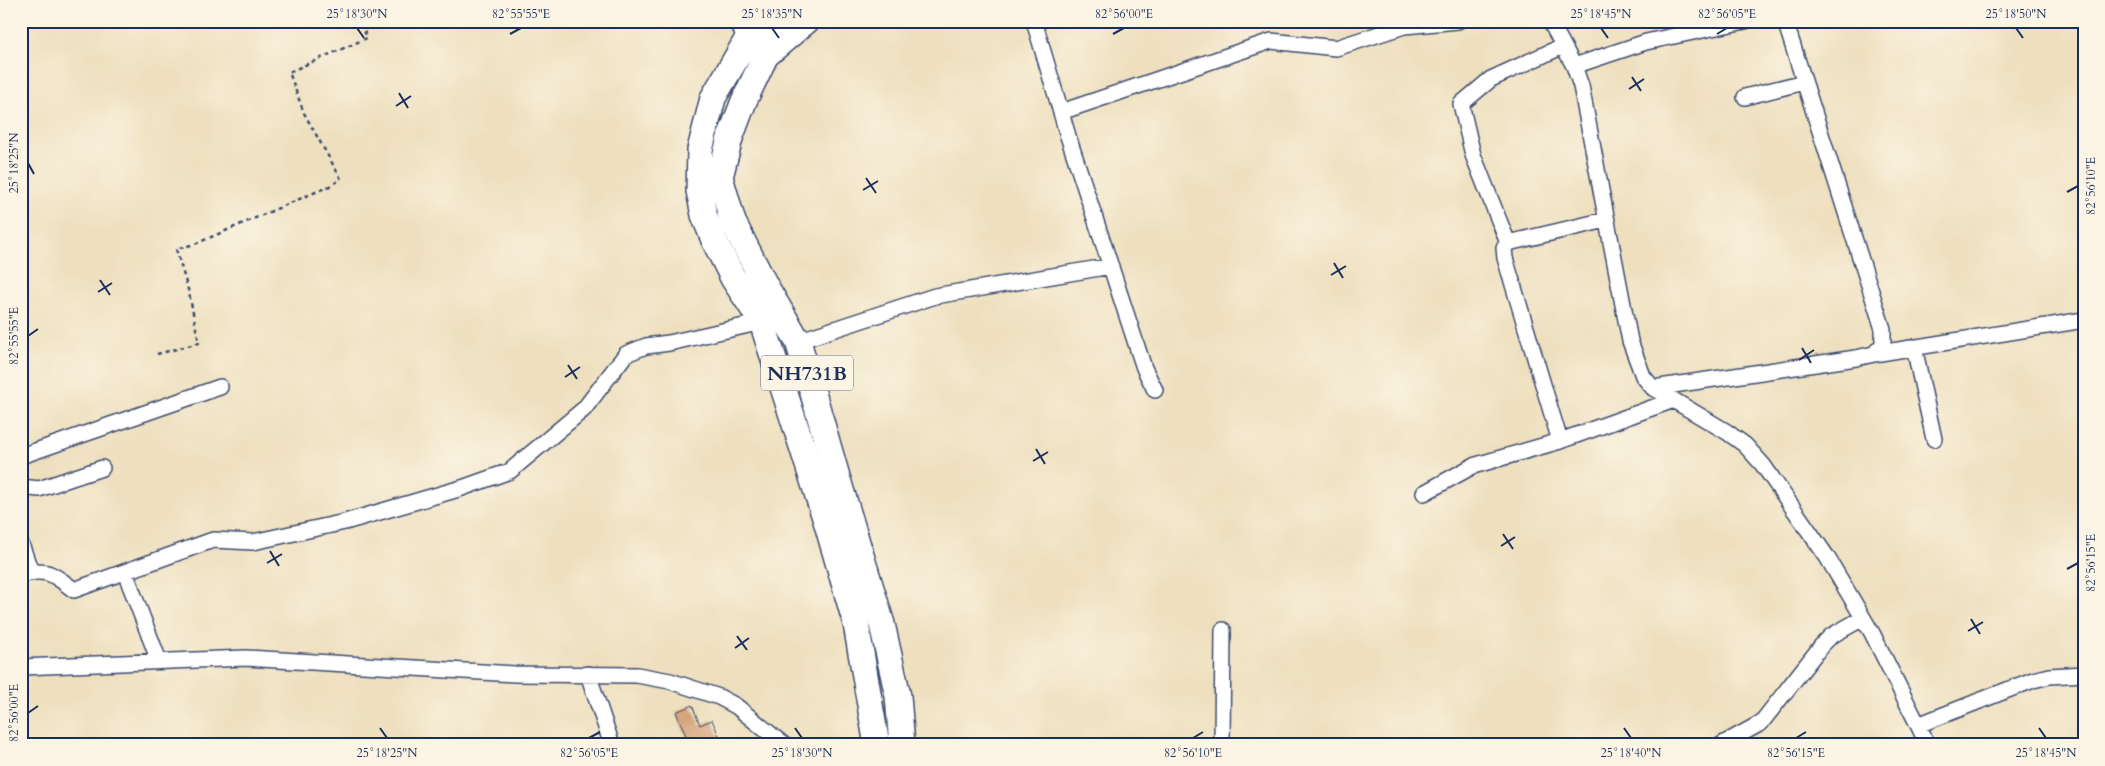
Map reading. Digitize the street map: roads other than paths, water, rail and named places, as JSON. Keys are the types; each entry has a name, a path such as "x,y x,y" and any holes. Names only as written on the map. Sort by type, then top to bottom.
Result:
{"highway":[{"name":"NH731B","path":"782,21 758,67 730,138 720,177 733,222 765,285 798,341 882,624 898,696 902,745"},
{"path":"747,28 713,98 700,150 699,191 704,215 714,240 733,278 762,322 827,524 856,624 877,745"}],"street":[{"path":"758,67 814,21"},
{"path":"1034,21 1061,112 1144,368 1155,390"},
{"path":"1061,112 1271,41 1336,48 1404,26 1458,21"},
{"path":"1550,21 1574,66 1581,86 1630,341 1643,376 1653,388 1671,401 1727,432 1755,455 1827,556 1863,618 1928,745"},
{"path":"1574,66 1646,42 1745,21"},
{"path":"1785,21 1883,329 1883,344 1874,354"},
{"path":"1508,243 1473,154 1461,104 1491,79 1563,46"},
{"path":"1745,97 1804,82"},
{"path":"1560,441 1505,258 1504,248 1508,243 1606,220"},
{"path":"798,341 935,296 1111,266"},
{"path":"1653,388 1856,358 2084,320"},
{"path":"21,544 26,574 41,571 51,573 74,590 213,540 253,542 345,522 462,488 510,471 584,409 626,354 646,346 669,343 762,322"},
{"path":"1914,347 1934,439"},
{"path":"21,456 220,387"},
{"path":"1424,493 1474,466 1560,441 1671,401"},
{"path":"21,487 38,489 102,468"},
{"path":"125,572 159,661"},
{"path":"1721,745 1762,723 1822,645 1831,636 1863,618"},
{"path":"1222,630 1222,745"},
{"path":"21,666 246,658 516,674 637,675 670,681 719,697 736,706 784,745"},
{"path":"588,674 612,745"},
{"path":"1918,726 2034,680 2050,676 2084,674"}]}
